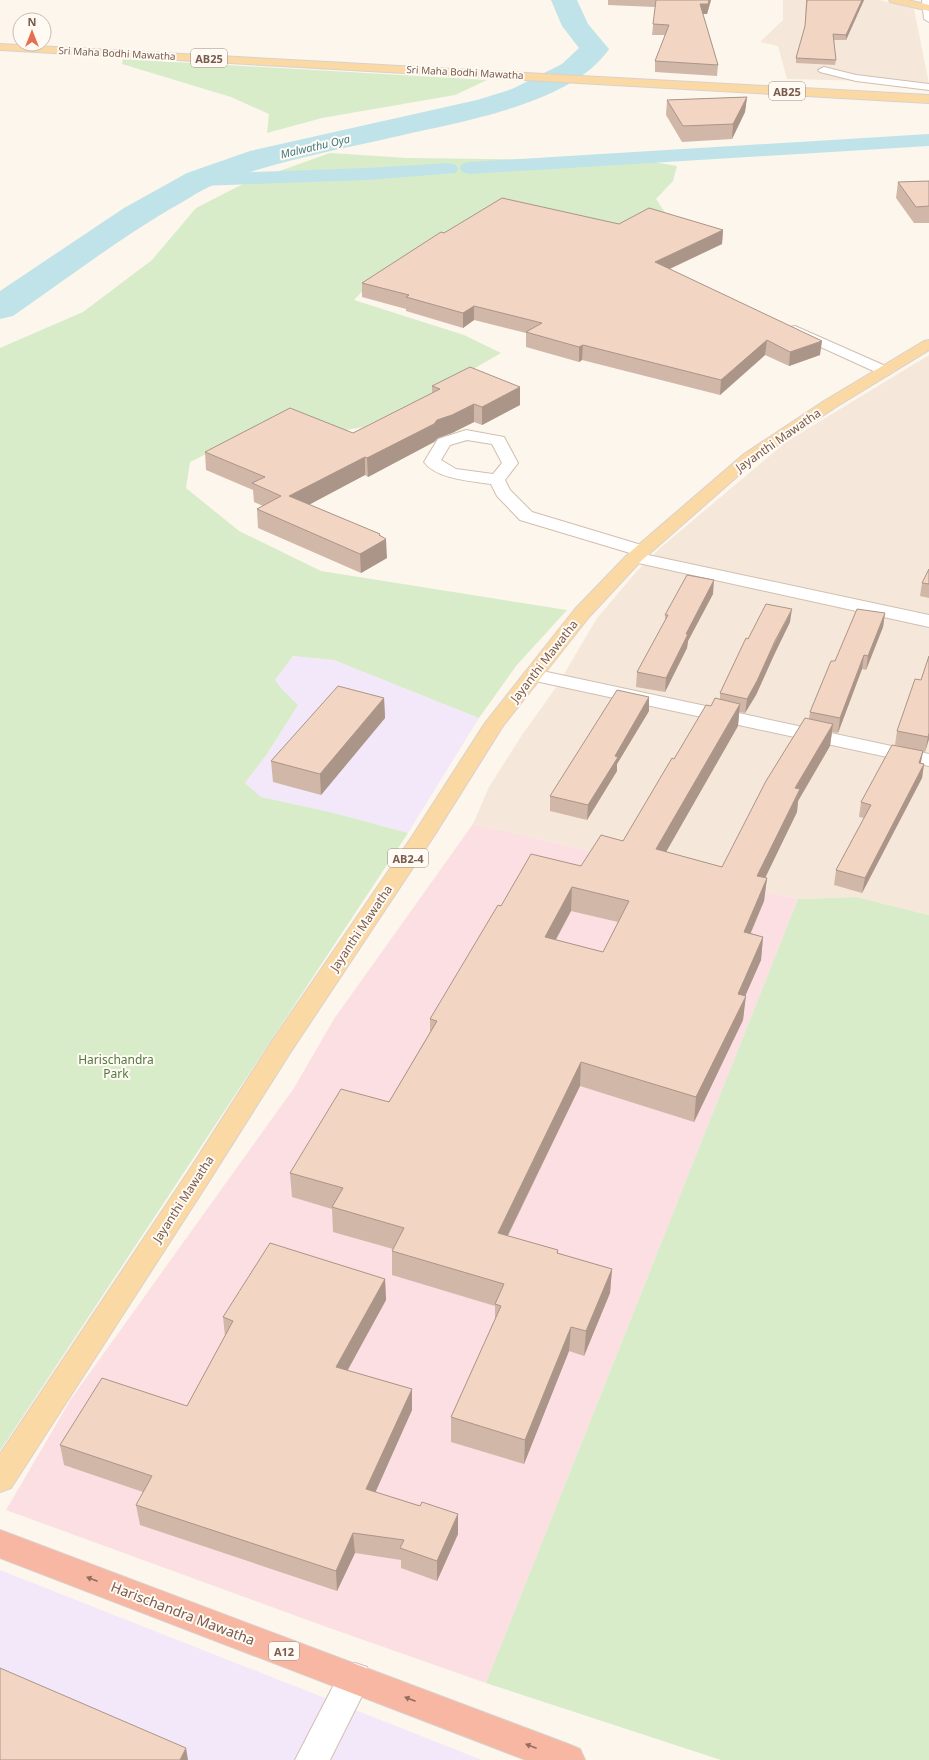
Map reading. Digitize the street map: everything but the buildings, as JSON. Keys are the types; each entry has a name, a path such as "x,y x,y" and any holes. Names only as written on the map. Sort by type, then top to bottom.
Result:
{"highway":[{"name":"Harischandra Mawatha","path":"0,1544 356,1678 568,1760"}],"main road":[{"path":"894,0 928,5"},
{"name":"Sri Maha Bodhi Mawatha","path":"0,47 419,69 929,99"},
{"name":"Jayanthi Mawatha","path":"0,1479 197,1179 281,1047 423,836 495,723 582,614 638,554 750,457 830,404 929,344"}],"street":[{"path":"928,5 929,19"},
{"path":"824,70 856,78 929,87"},
{"path":"784,325 885,371"},
{"path":"497,480 503,492 526,516 638,554 929,621"},
{"path":"534,674 929,760"},
{"path":"312,1760 356,1678"}],"shaded area":[{"path":"783,0 880,0 914,9 929,84 909,82 787,79 778,46 760,42 783,20"},
{"path":"929,355 929,915 856,897 798,899 473,824 489,787 522,735 557,686 597,618 637,571 659,549 786,442"},
{"path":"293,656 334,660 479,718 408,833 330,812 260,797 245,783 267,754 298,705 275,680"},
{"path":"473,824 798,899 486,1683 321,1625 6,1510 71,1399 294,1088 334,1019"},
{"path":"0,1570 482,1760 0,1760"}],"green space":[{"path":"123,59 487,80 455,95 322,118 267,133 269,114 231,97 122,64"},
{"name":"Harischandra Park","path":"330,153 407,158 648,161 677,166 673,181 656,199 666,214 616,231 377,276 354,300 464,335 501,353 426,396 363,427 336,432 267,424 190,462 186,488 239,531 321,571 567,610 516,666 479,718 334,660 293,656 275,680 298,705 267,754 245,783 261,797 330,812 408,833 0,1451 0,348 83,312 152,260 196,208 243,184"},
{"path":"856,897 929,915 929,1760 721,1760 486,1683 798,899"}],"waterway":[{"name":"Malwathu Oya","path":"0,308 136,215 198,180 261,158 485,107 522,95 572,70 595,49 576,26 564,0"},
{"path":"469,168 929,140"},
{"path":"198,180 367,174 449,169"}]}
